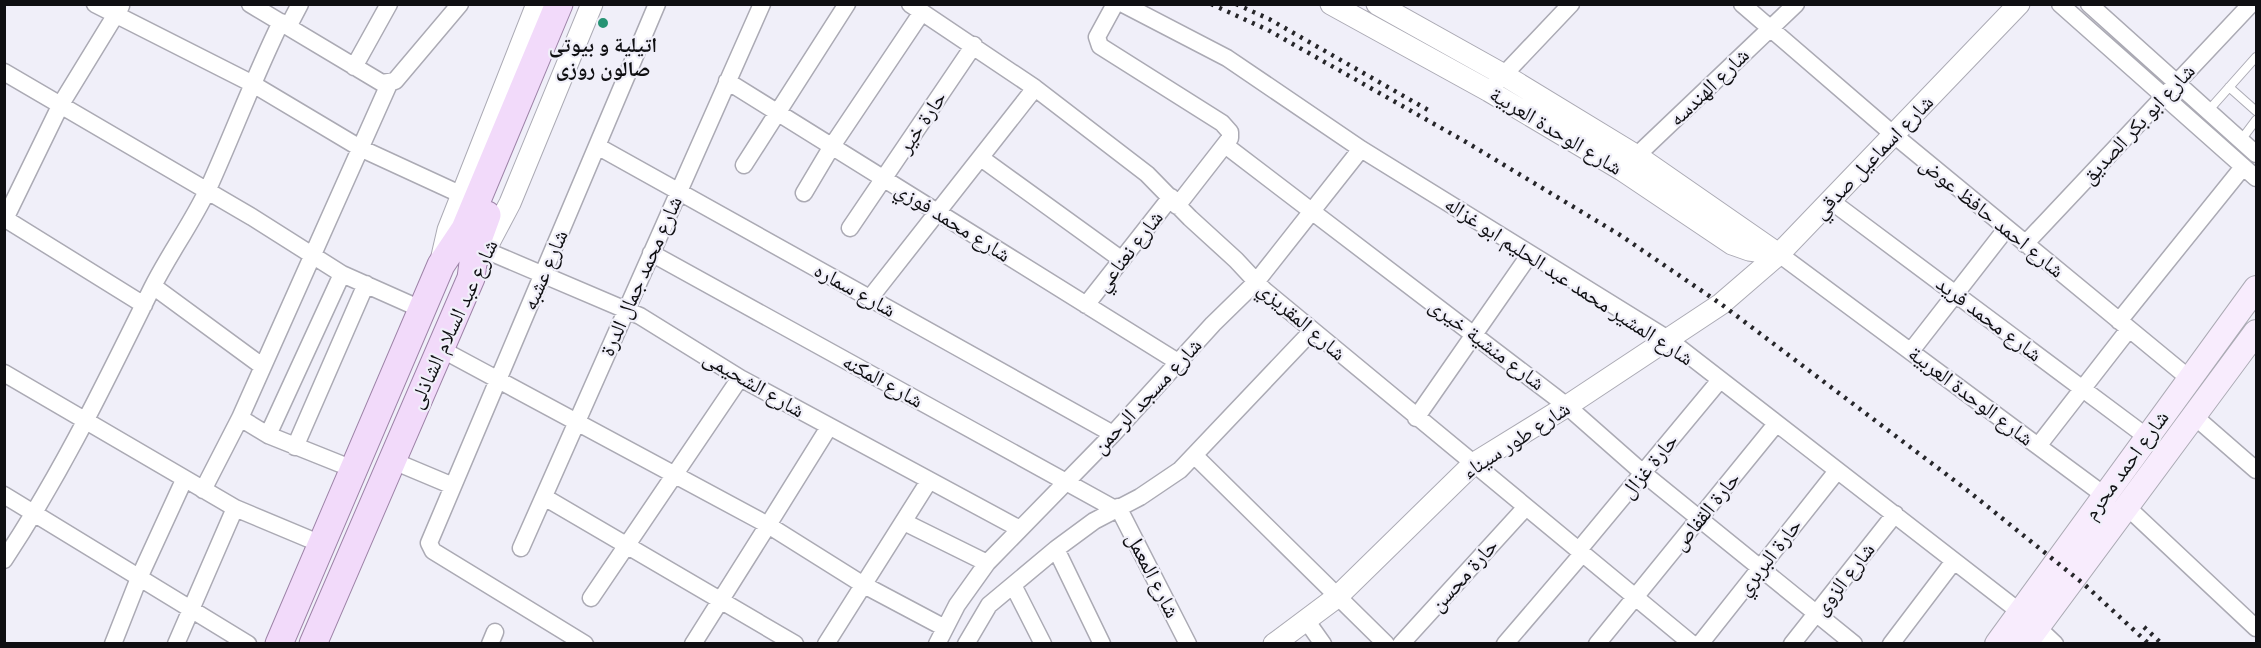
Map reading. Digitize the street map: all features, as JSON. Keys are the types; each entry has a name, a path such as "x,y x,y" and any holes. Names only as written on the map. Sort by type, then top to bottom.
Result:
{"main road":[{"path":"471,278 475,248 473,210 559,4"},
{"path":"473,210 577,4"},
{"name":"شارع عبد السلام الشاذلى","path":"279,644 441,266 458,242 473,210"},
{"name":"شارع عبد السلام الشاذلى","path":"314,644 439,348 471,278"},
{"name":"شارع احمد محرم","path":"2027,628 2104,495 2256,288"},
{"name":"شارع احمد محرم","path":"1997,644 2027,628 2126,506 2256,332"}],"street":[{"path":"95,4 119,9 251,83 360,148 473,210 537,4"},
{"path":"250,4 354,67 382,83 389,84 395,81 460,4"},
{"path":"4,560 35,514 87,422 153,286 207,190 251,83 284,25 300,4"},
{"path":"354,67 389,4"},
{"name":"شارع عبد السلام الشاذلى","path":"471,278 510,203 592,4"},
{"name":"شارع عشبه","path":"585,644 433,551 429,543 657,4"},
{"name":"شارع محمد جمال الدرة","path":"521,548 762,4"},
{"path":"744,165 847,4"},
{"path":"1115,4 1097,37 1097,42 1227,127 1230,138 1225,145"},
{"name":"شارع المشير محمد عبد الحليم ابو غزاله","path":"1123,4 1227,58 1361,149 1668,339 1954,561 2027,628 2055,644"},
{"name":"شارع الوحدة العربية","path":"1331,4 1496,83"},
{"name":"شارع الوحدة العربية","path":"1377,4 1496,83 1779,254 2104,495"},
{"name":"شارع احمد حافظ عوض","path":"1742,4 2006,229 2190,379"},
{"name":"شارع الهندسه","path":"1630,163 1796,4"},
{"name":"شارع اسماعيل صدقي","path":"1721,304 1779,254 2019,4"},
{"path":"2060,4 2256,178"},
{"path":"2089,4 2256,153"},
{"name":"شارع ابو بكر الصديق","path":"2025,244 2251,4"},
{"path":"1496,83 1566,6"},
{"path":"804,193 916,8"},
{"name":"شارع المقريزي","path":"916,8 1035,88 1147,174 1256,282 1312,331 1692,644"},
{"path":"119,9 61,104 5,220 144,304"},
{"name":"حارة خير","path":"850,228 974,45"},
{"path":"4,72 207,190 342,274 423,310"},
{"name":"شارع محمد فوزي","path":"727,81 1178,362"},
{"path":"203,490 240,418 389,84"},
{"path":"870,298 1035,88"},
{"name":"شارع نعناعي","path":"1086,305 1122,260 1225,145"},
{"name":"شارع منشية خيرى","path":"1225,145 1567,406 1643,473 1854,644"},
{"name":"شارع سماره","path":"597,146 1113,434"},
{"name":"شارع مسجد الرحمن","path":"937,644 944,627 987,563 1018,528 1113,434 1178,362 1256,282 1361,149"},
{"path":"981,158 1122,260"},
{"path":"2038,446 2083,389 2124,325 2243,166"},
{"name":"شارع محمد فريد","path":"1831,201 2147,437"},
{"path":"1911,351 2006,229"},
{"name":"شارع الشحيمى","path":"485,250 627,309 740,378 1018,528"},
{"name":"شارع المكنه","path":"651,253 1116,508"},
{"path":"1416,418 1530,254"},
{"path":"268,435 342,274"},
{"path":"295,447 366,284"},
{"path":"153,286 262,366"},
{"name":"شارع طور سيناء","path":"1274,644 1337,597 1473,464 1567,406 1721,304"},
{"path":"966,644 989,605 1056,549 1116,508 1161,484 1195,456 1312,331"},
{"path":"439,348 499,377 768,525 862,584 944,627"},
{"path":"4,373 235,508 321,544"},
{"path":"591,598 740,378"},
{"name":"حارة غزال","path":"1504,644 1720,381"},
{"path":"2194,416 2256,470"},
{"path":"240,418 268,435 353,469"},
{"name":"حارة القفاص","path":"1597,644 1776,424"},
{"path":"693,644 719,599 829,427"},
{"path":"1195,456 1386,644"},
{"path":"391,460 453,486"},
{"name":"حارة البربري","path":"1700,644 1837,471"},
{"path":"113,644 139,578 184,480"},
{"path":"826,644 929,481"},
{"path":"4,495 248,644"},
{"path":"544,497 795,644"},
{"path":"2126,506 2256,628"},
{"name":"حارة محسن","path":"1401,644 1526,507"},
{"path":"176,644 235,508"},
{"name":"شارع المعمل","path":"1116,508 1188,644"},
{"name":"شارع الزوى","path":"1792,644 1895,514"},
{"path":"903,522 987,563"},
{"path":"1056,549 1102,644"},
{"path":"1891,644 1954,561"},
{"path":"1013,585 1043,644"},
{"path":"1306,620 1323,644"}],"lane":[{"path":"2208,111 2256,57"},
{"path":"2229,87 2256,111"},
{"path":"2241,140 2256,120"}],"railway":[{"path":"1211,4 1268,30 1466,142 1620,235 1721,304 1967,490 2085,585 2149,644"},
{"path":"1236,4 1269,19 1428,110"},
{"path":"2144,627 2162,644"}],"place":[{"name":"اتيلية و بيوتى صالون روزى","path":"603,23"}]}
